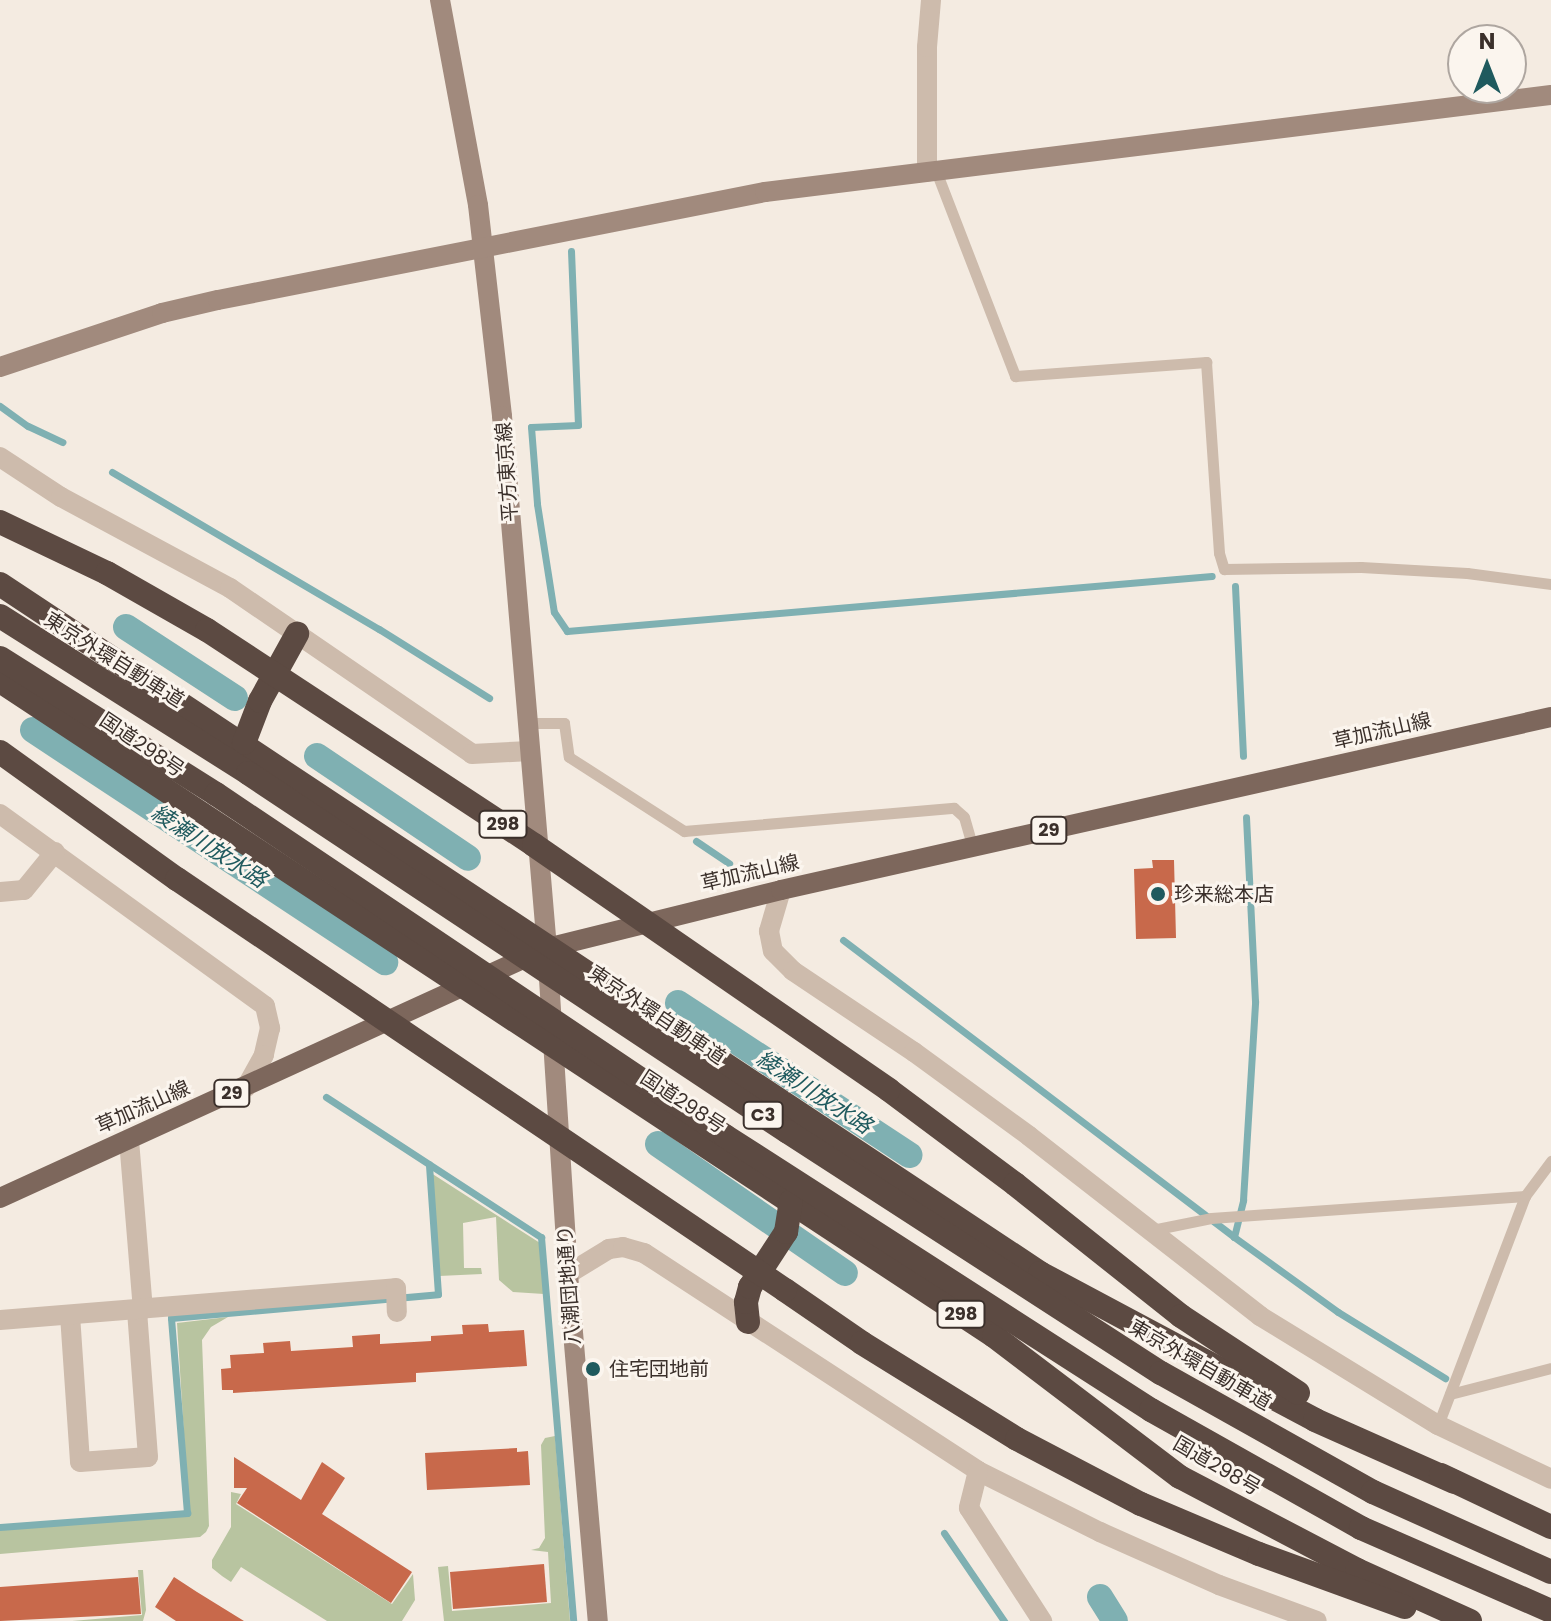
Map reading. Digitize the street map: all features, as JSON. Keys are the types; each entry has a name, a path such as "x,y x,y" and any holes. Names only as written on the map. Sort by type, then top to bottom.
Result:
{"highway":[{"name":"298","path":"0,522 107,573 207,630 521,836 889,1090 1015,1184 1181,1316 1282,1384 1454,1482"},
{"name":"298","path":"0,584 1040,1273 1315,1420 1551,1527"},
{"name":"東京外環自動車道","path":"0,616 261,782 788,1132 1161,1373 1373,1492 1551,1572"},
{"path":"244,743 260,701 297,634"},
{"name":"C3","path":"0,658 216,794 725,1136 1151,1410 1361,1528 1551,1611"},
{"name":"国道298号","path":"0,681 994,1336 1180,1477 1357,1570 1470,1621"},
{"path":"0,752 142,855 862,1343 992,1424 1141,1504 1259,1554 1445,1621"},
{"path":"748,1322 746,1302 750,1287 786,1232 791,1201"}],"main road":[{"name":"草加流山線","path":"0,1198 547,948 781,890 1551,717"}],"street":[{"name":"平方東京線","path":"440,0 484,246 547,948"},
{"path":"931,0 927,47 932,172"},
{"path":"0,367 162,313 765,192 1551,95"},
{"path":"0,457 98,518 230,588 472,754 530,751"},
{"path":"0,814 265,1006 270,1028 264,1055 246,1087"},
{"path":"0,892 24,890 55,852"},
{"path":"781,890 769,931 773,951 793,971 978,1098 1260,1316 1438,1425 1551,1479"},
{"name":"八潮団地通り","path":"547,948 568,1274 598,1621"},
{"path":"70,1315 80,1462 148,1457 129,1140"},
{"path":"568,1274 609,1249 623,1247 644,1253 978,1471 1113,1538 1287,1616 1317,1621"},
{"path":"0,1320 396,1288 397,1312"},
{"path":"978,1471 969,1508 1042,1621"}],"lane":[{"path":"932,172 1015,376 1206,362 1219,553 1224,569 1361,567 1467,573 1551,584"},
{"path":"528,723 564,723 569,757 684,831 954,808 964,817 973,848"},
{"path":"1438,1425 1525,1196 1551,1161"},
{"path":"1149,1231 1211,1218 1525,1196"},
{"path":"1450,1394 1551,1368"}],"green space":[{"path":"431,1173 540,1243 544,1294 513,1292 499,1280 496,1217 463,1223 464,1268 481,1268 482,1274 439,1276"},
{"path":"228,1317 211,1327 202,1340 209,1526 206,1532 200,1537 0,1554 0,1530 189,1515 177,1323"},
{"path":"555,1436 570,1621 444,1621 438,1567 448,1566 452,1611 551,1603 548,1552 531,1550 539,1548 545,1538 541,1445 545,1438"},
{"path":"231,1492 241,1494 236,1504 392,1604 413,1574 415,1600 402,1621 327,1621 241,1567 231,1582 222,1576 212,1568 212,1560 231,1527"},
{"path":"138,1570 143,1570 146,1610 143,1621 72,1621 142,1615"}],"building":[{"path":"1152,860 1174,860 1176,938 1136,939 1134,869 1153,868"},
{"path":"488,1324 489,1332 524,1330 527,1366 416,1373 416,1382 233,1393 233,1390 222,1390 221,1369 231,1368 230,1355 264,1353 263,1343 290,1341 291,1351 353,1347 352,1336 380,1334 380,1344 431,1341 431,1336 463,1334 462,1325"},
{"path":"517,1448 517,1452 528,1451 530,1485 427,1490 425,1453"},
{"path":"234,1457 301,1500 322,1462 345,1478 322,1514 412,1572 391,1603 237,1503 247,1488 234,1488"},
{"path":"544,1564 547,1602 453,1609 450,1572"},
{"path":"138,1577 141,1614 0,1621 0,1587"},
{"path":"174,1577 244,1621 176,1621 155,1607"}],"waterway":[{"path":"571,251 578,425 531,427 537,504 554,612 567,631 1212,576"},
{"path":"0,406 28,426 62,442"},
{"path":"112,472 379,629 489,698"},
{"path":"1235,586 1243,756"},
{"name":"綾瀬川放水路","path":"126,627 235,698"},
{"name":"綾瀬川放水路","path":"33,730 385,962"},
{"name":"綾瀬川放水路","path":"317,756 468,858"},
{"path":"1234,1237 1243,1200 1255,1001 1246,817"},
{"path":"696,841 729,863"},
{"path":"843,940 1234,1237 1338,1312 1445,1378"},
{"name":"綾瀬川放水路","path":"678,1003 909,1155"},
{"path":"326,1097 541,1237 573,1621"},
{"name":"綾瀬川放水路","path":"658,1144 845,1273"},
{"path":"0,1527 187,1513 171,1318 438,1294 429,1164"},
{"path":"944,1533 1004,1621"},
{"name":"綾瀬川放水路","path":"1100,1597 1115,1621"}],"place":[{"name":"珍来総本店","path":"1158,894"},
{"name":"住宅団地前","path":"593,1369"}]}
